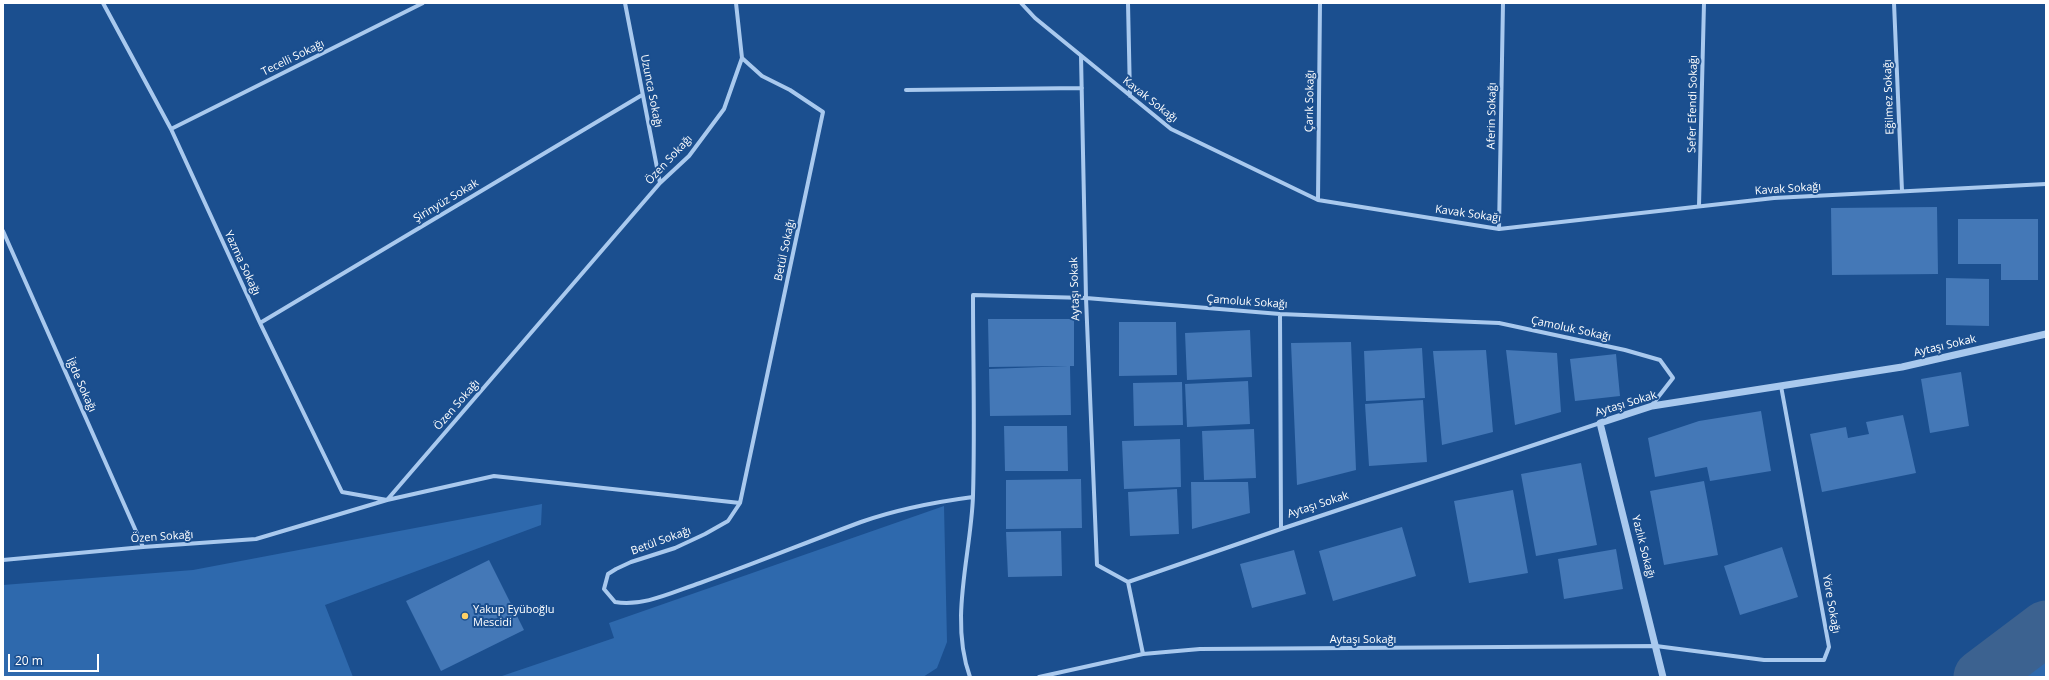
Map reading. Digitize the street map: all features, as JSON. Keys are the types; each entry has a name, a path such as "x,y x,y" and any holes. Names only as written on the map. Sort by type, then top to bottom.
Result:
{"street":[{"name":"Yazma Sokağı","path":"103,3 170,129 260,323 342,492 386,500"},
{"name":"Tecelli Sokağı","path":"170,129 424,3"},
{"name":"Uzunca Sokağı","path":"625,3 660,183"},
{"name":"Özen Sokağı","path":"3,560 142,547 256,540 386,500 660,183 689,156 724,109 742,58 736,3"},
{"name":"Kavak Sokağı","path":"1021,3 1035,18 1171,129 1318,200 1500,229 1774,198 2046,184"},
{"path":"1128,3 1130,96"},
{"name":"Çarık Sokağı","path":"1318,200 1320,3"},
{"name":"Aferin Sokağı","path":"1500,229 1503,3"},
{"name":"Sefer Efendi Sokağı","path":"1699,206 1704,3"},
{"name":"Eğilmez Sokağı","path":"1894,3 1902,191"},
{"name":"Aytaşı Sokak","path":"1081,56 1086,298 1097,565 1128,582 1281,529 1652,406 1902,367 2046,334"},
{"name":"Betül Sokağı","path":"742,58 762,76 790,90 824,112 740,503 728,521 705,534 675,548 630,562 608,574 604,589 615,602 627,604 656,598 738,570 863,522 924,504 973,497"},
{"path":"906,90 1082,88"},
{"name":"Şirinyüz Sokak","path":"260,323 642,95"},
{"name":"İğde Sokağı","path":"3,231 142,547"},
{"name":"Çamoluk Sokağı","path":"973,497 974,295 1086,298 1280,314 1499,323 1625,350 1660,360 1673,378 1652,406"},
{"path":"1280,314 1281,529"},
{"name":"Yöre Sokağı","path":"1656,646 1764,660 1824,660 1829,647 1781,385"},
{"name":"Yazlık Sokağı","path":"1600,423 1663,677"},
{"path":"386,500 494,476 740,503"},
{"path":"970,677 964,647 962,600 969,550 973,497"},
{"path":"1128,582 1143,654"},
{"name":"Aytaşı Sokağı","path":"1039,677 1143,654 1200,649 1656,646"}],"shaded area":[{"path":"542,504 541,525 325,605 353,677 3,677 3,585 193,570"},
{"path":"944,506 947,642 937,668 923,677 499,677 614,638 609,623"},
{"path":"2046,657 2046,677 2019,677"}],"building":[{"path":"1937,207 1938,274 1832,275 1831,208"},
{"path":"1958,219 2038,219 2038,280 2001,280 2001,264 1958,264"},
{"path":"1946,278 1989,279 1989,326 1946,325"},
{"path":"988,319 1074,319 1074,366 1070,366 1071,415 990,416 989,369 1068,366 989,367"},
{"path":"1119,322 1176,322 1177,375 1119,376"},
{"path":"1250,330 1252,377 1187,380 1185,333"},
{"path":"1351,342 1356,470 1297,485 1291,343"},
{"path":"1422,348 1425,398 1366,401 1364,351"},
{"path":"1486,350 1493,432 1442,445 1433,351"},
{"path":"1506,350 1557,353 1561,412 1515,425"},
{"path":"1616,354 1620,396 1575,401 1570,359"},
{"path":"1961,372 1969,426 1930,433 1921,379"},
{"path":"1248,381 1250,424 1187,427 1185,384"},
{"path":"1182,382 1183,425 1134,426 1133,383"},
{"path":"1423,400 1427,462 1369,466 1365,404"},
{"path":"1761,411 1771,471 1710,481 1707,467 1655,477 1648,438 1699,421"},
{"path":"1903,415 1916,473 1822,492 1810,434 1846,427 1848,438 1869,434 1866,422"},
{"path":"1004,426 1067,426 1068,471 1005,471"},
{"path":"1254,429 1256,478 1204,480 1202,431"},
{"path":"1180,439 1181,487 1124,489 1122,441"},
{"path":"1581,463 1597,545 1536,556 1521,474"},
{"path":"1081,479 1082,528 1006,529 1006,480"},
{"path":"1704,481 1718,555 1664,565 1650,491"},
{"path":"1191,482 1248,482 1250,513 1192,529"},
{"path":"1177,489 1179,534 1130,536 1128,492"},
{"path":"1513,490 1528,573 1469,583 1454,501"},
{"path":"1402,527 1416,576 1333,601 1319,551"},
{"path":"1061,531 1062,576 1008,577 1006,532"},
{"path":"1782,547 1798,597 1740,615 1724,566"},
{"path":"1616,549 1623,589 1564,599 1558,559"},
{"path":"1294,550 1306,594 1252,608 1240,564"},
{"name":"Yakup Eyüboğlu Mescidi","path":"489,560 524,630 441,671 406,601"}],"waterway":[{"path":"1981,677 2046,628"}],"place":[{"name":"Yakup Eyüboğlu Mescidi","path":"465,616"}]}
